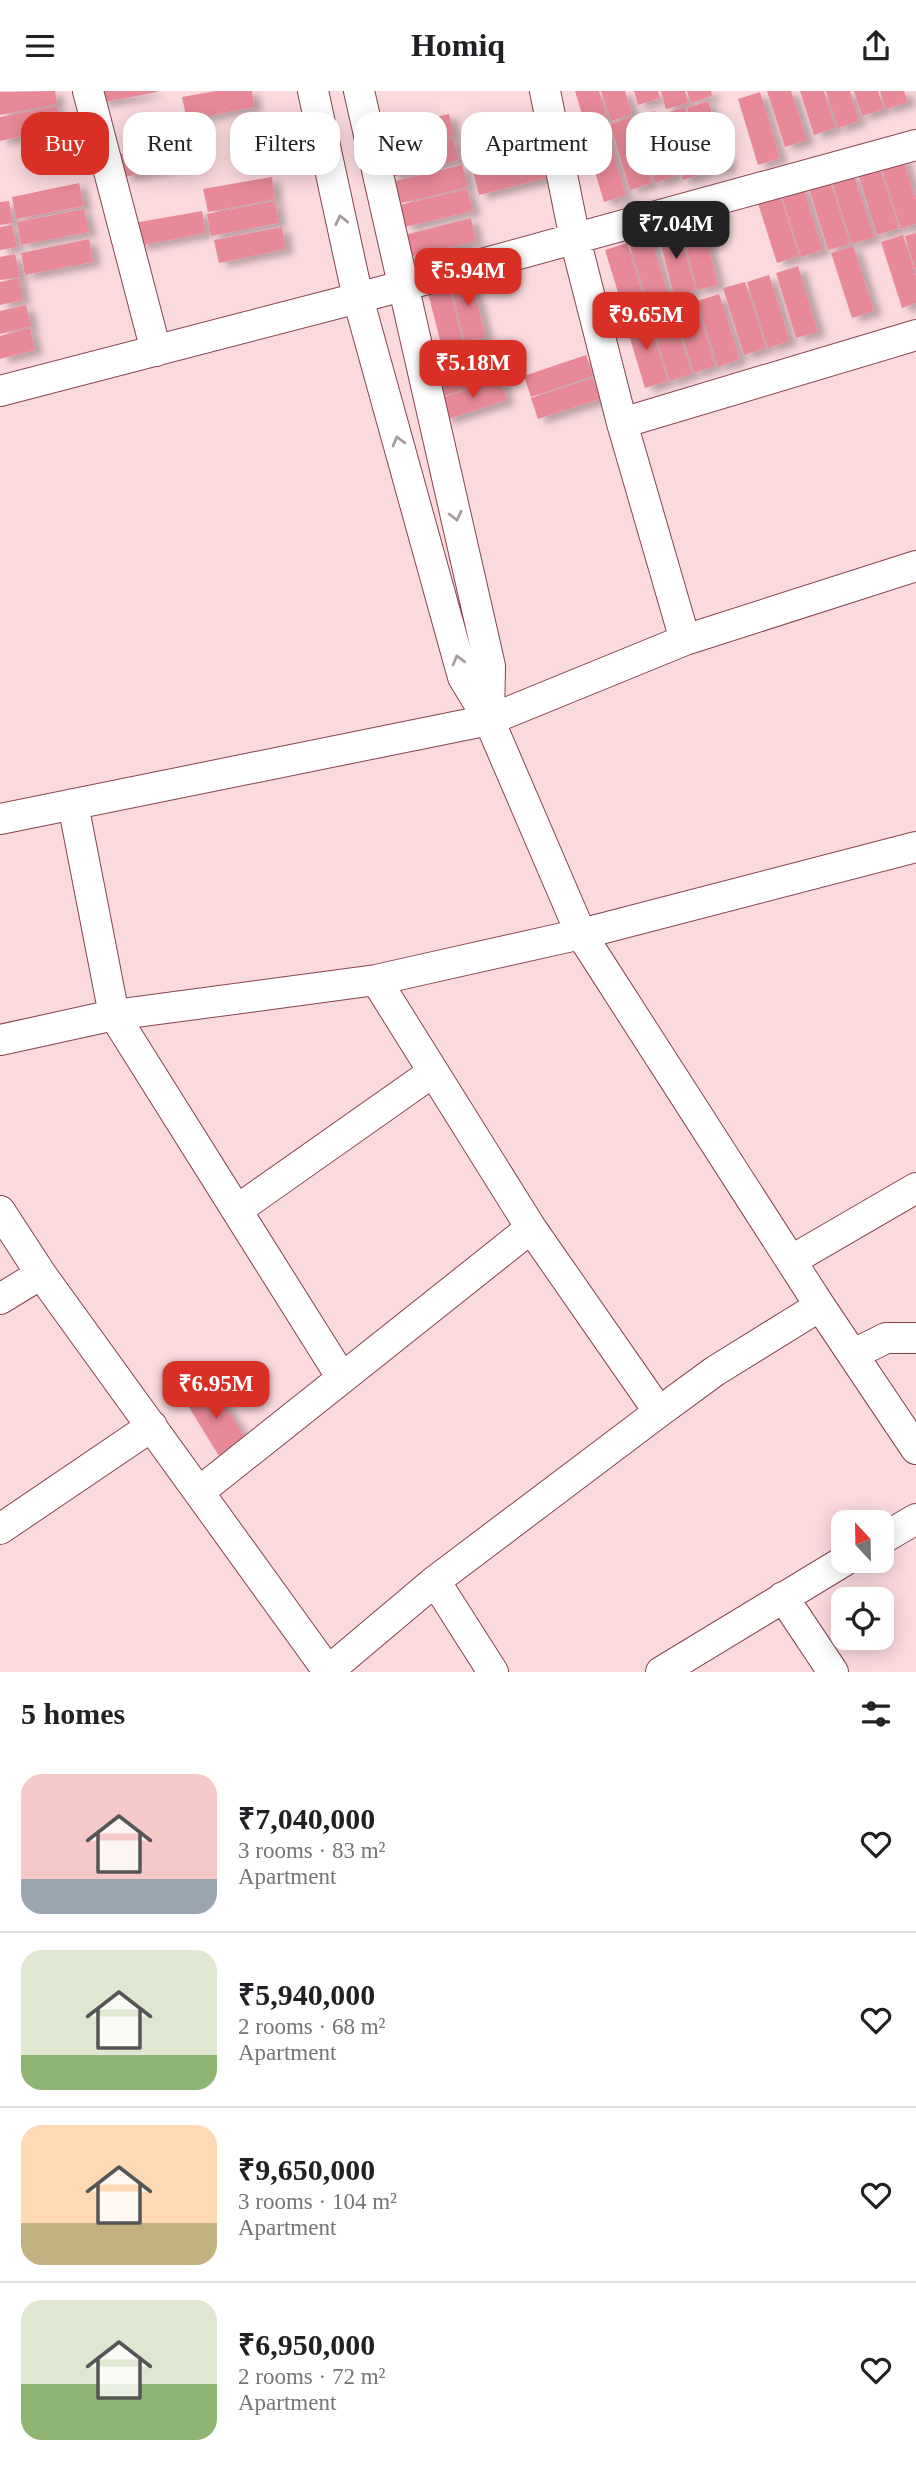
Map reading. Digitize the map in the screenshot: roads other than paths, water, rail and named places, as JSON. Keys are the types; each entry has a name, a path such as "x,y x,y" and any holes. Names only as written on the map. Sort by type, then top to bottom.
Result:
{"street":[{"path":"88,91 156,351"},
{"path":"313,91 358,298 463,677 489,720 581,934 916,1449"},
{"path":"359,91 491,666 489,720"},
{"path":"545,91 575,239 622,423 685,640"},
{"path":"0,391 403,286 916,145"},
{"path":"622,423 916,335"},
{"path":"0,819 489,720 685,640 916,566"},
{"path":"73,804 114,1015 342,1378"},
{"path":"0,1040 114,1015 376,980 581,934 916,847"},
{"path":"376,980 531,1228 659,1412"},
{"path":"237,1210 433,1072"},
{"path":"792,1260 916,1188"},
{"path":"0,1211 41,1274 327,1672 435,1581 659,1412 715,1371 820,1305"},
{"path":"199,1492 531,1228"},
{"path":"0,1299 41,1274"},
{"path":"854,1354 886,1338 916,1338"},
{"path":"0,1529 152,1426"},
{"path":"894,1532 916,1519"},
{"path":"661,1672 831,1569"},
{"path":"435,1581 493,1672"},
{"path":"783,1597 833,1672"}]}
